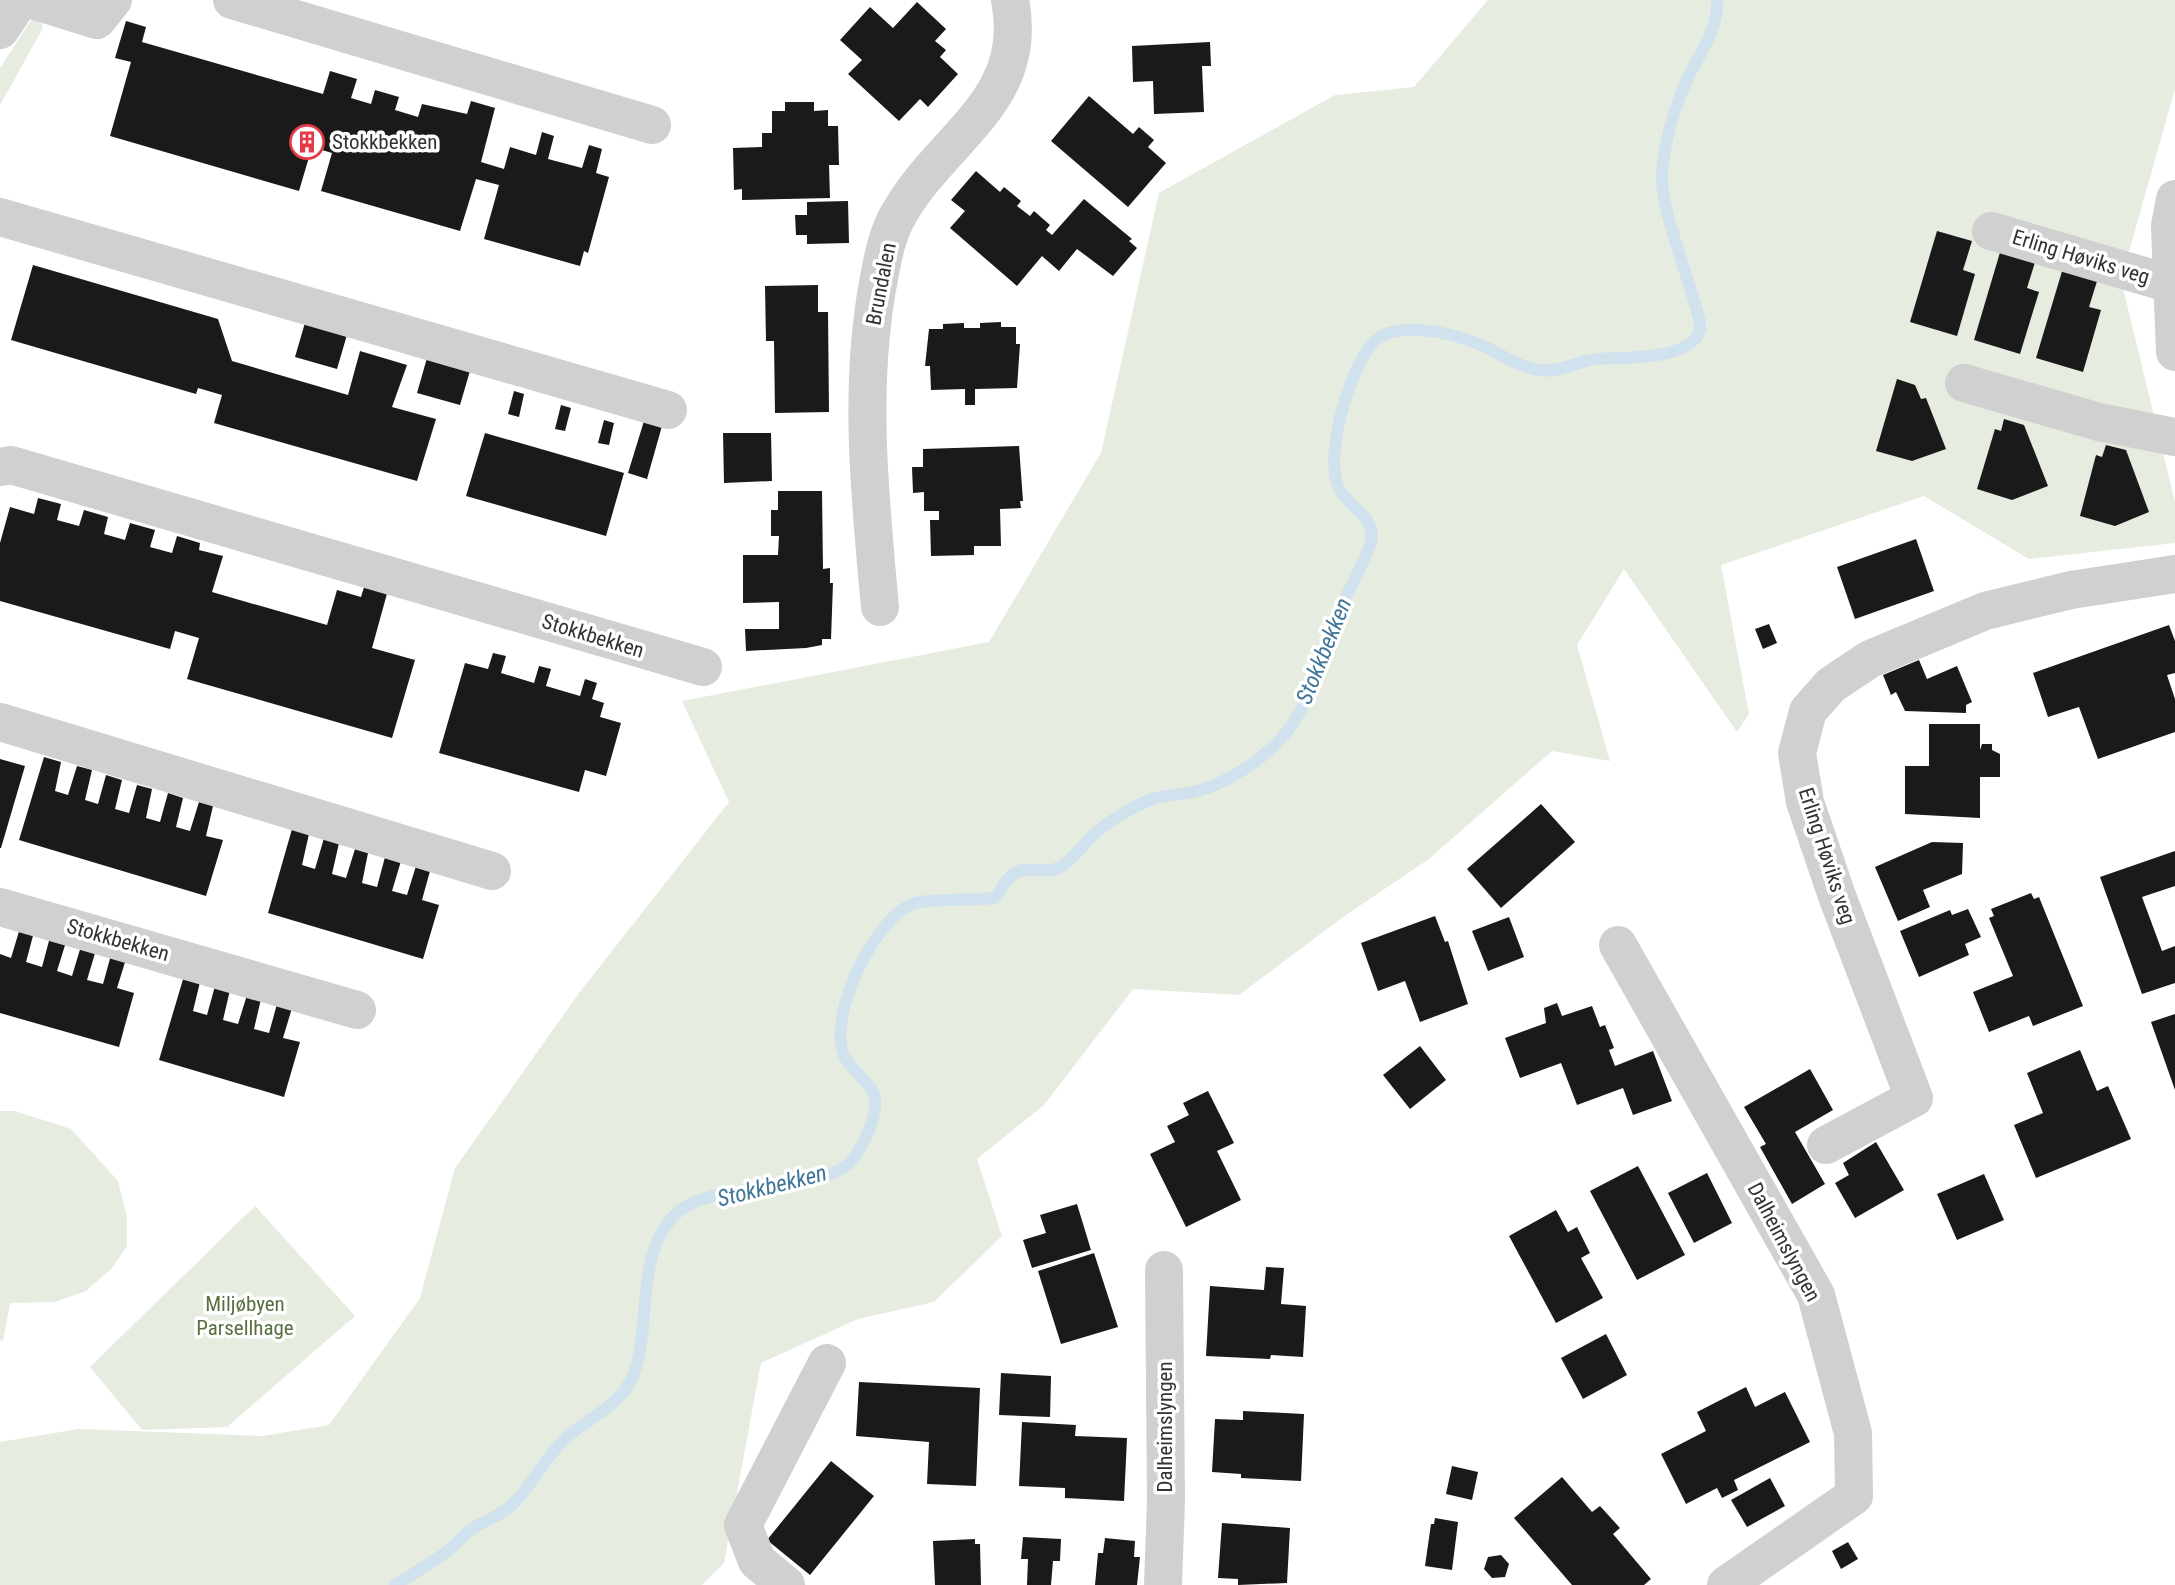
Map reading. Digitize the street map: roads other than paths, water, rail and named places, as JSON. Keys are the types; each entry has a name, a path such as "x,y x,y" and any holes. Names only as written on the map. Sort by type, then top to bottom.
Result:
{"street":[{"path":"0,30 20,0"},
{"path":"33,0 97,20 113,0"},
{"path":"232,0 652,125"},
{"name":"Brundalen","path":"880,607 872,521 868,394 872,320 882,261 904,206 1006,76 1015,35 1010,0"},
{"name":"Erling Høviks veg","path":"2175,199 2170,226 2175,352"},
{"path":"0,217 668,410"},
{"name":"Erling Høviks veg","path":"1992,231 2171,284"},
{"path":"1964,383 2099,422 2175,437"},
{"name":"Stokkbekken","path":"0,467 11,466 703,667"},
{"name":"Erling Høviks veg","path":"1825,1145 1914,1098 1837,896 1805,802 1797,753 1808,711 1831,685 1870,659 1985,611 2071,590 2175,574"},
{"path":"0,722 492,871"},
{"name":"Stokkbekken","path":"0,906 357,1010"},
{"name":"Dalheimslyngen","path":"1618,946 1816,1295 1853,1433 1854,1496 1726,1585"},
{"name":"Dalheimslyngen","path":"1163,1585 1166,1501 1164,1270"},
{"path":"786,1585 757,1560 743,1525 828,1363"}],"waterway":[{"name":"Stokkbekken","path":"395,1585 443,1555 472,1529 508,1508 559,1445 611,1404 626,1388 638,1358 654,1248 664,1229 678,1212 695,1202 717,1195 820,1178 839,1170 853,1159 871,1125 875,1097 843,1053 840,1036 849,991 871,946 885,926 915,903 995,898 1013,874 1019,871 1056,869 1070,859 1093,835 1120,815 1156,798 1201,790 1229,778 1256,761 1290,727 1305,700 1330,631 1367,554 1372,537 1368,522 1340,491 1334,469 1337,431 1342,410 1356,371 1373,343 1395,331 1424,330 1479,344 1522,366 1547,370 1597,359 1653,356 1682,348 1693,341 1700,331 1700,322 1667,213 1662,175 1674,116 1686,82 1711,33 1717,0"}],"place":[{"name":"Stokkbekken","path":"307,142"}],"park label":[{"name":"Miljøbyen Parsellhage","path":"245,1316"}]}
